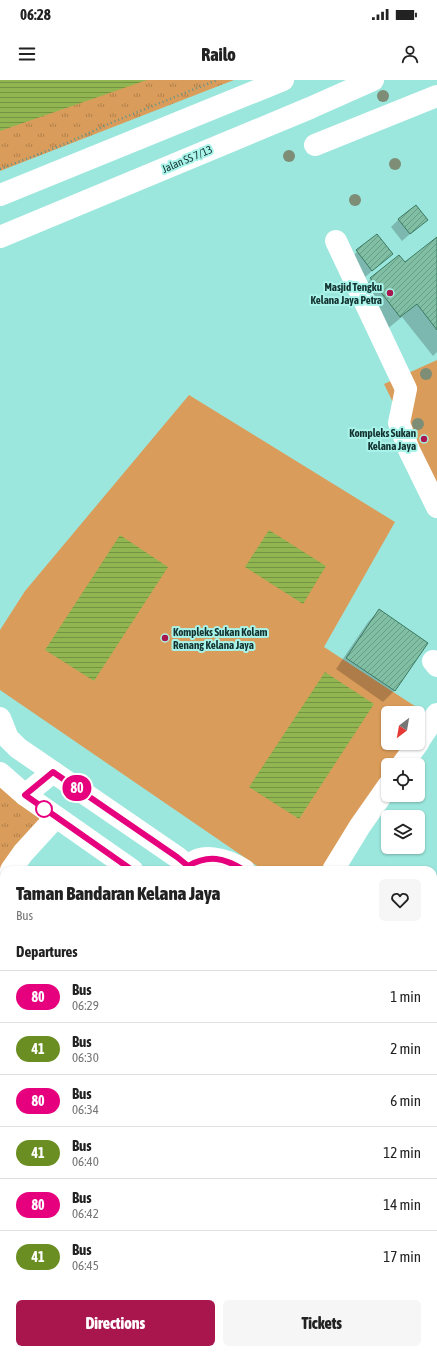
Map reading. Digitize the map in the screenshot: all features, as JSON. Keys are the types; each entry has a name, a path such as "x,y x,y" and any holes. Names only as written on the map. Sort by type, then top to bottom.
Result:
{"street":[{"path":"0,195 283,80"},
{"name":"Jalan SS 7/13","path":"0,238 310,108 373,80"},
{"path":"315,145 437,96"},
{"path":"336,241 406,389 399,423 409,450 437,507"},
{"path":"425,732 437,714"},
{"path":"0,718 8,738 18,748 177,857 185,866"},
{"path":"25,795 53,772"},
{"path":"0,773 25,795 126,866"},
{"path":"335,866 360,826 381,796"},
{"path":"13,866 56,817"},
{"path":"191,866 198,860 211,858 233,863 238,866"}],"path":[{"path":"0,169 65,144 113,122 217,80"}],"green space":[{"path":"0,80 234,80 0,171"},
{"name":"Kompleks Sukan Kelana Jaya","path":"437,360 437,493 384,384"},
{"name":"Kompleks Sukan Kolam Renang Kelana Jaya","path":"189,395 395,522 324,647 415,706 381,706 381,750 401,750 396,758 381,758 381,782 329,866 257,866 0,690 0,630 25,591"},
{"path":"0,782 44,823 6,866 0,866"}],"shaded area":[{"path":"0,80 147,80 0,131"},
{"path":"269,530 326,566 303,604 245,567"},
{"path":"120,535 168,567 94,681 45,650"},
{"path":"325,672 374,704 299,819 249,787"}],"building":[{"path":"416,205 428,220 410,234 398,219"},
{"path":"377,234 393,254 372,271 356,250"},
{"path":"437,237 437,330 417,304 400,317 370,278 399,255 405,262"},
{"path":"379,609 428,643 395,691 346,658"}],"bus line":[{"name":"80","path":"126,866 25,795 53,772 188,866"},
{"name":"80","path":"188,866 198,860 211,858 233,863 238,866"}],"place":[{"name":"Masjid Tengku Kelana Jaya Petra","path":"390,293"},
{"name":"Kompleks Sukan Kelana Jaya","path":"424,439"},
{"name":"Kompleks Sukan Kolam Renang Kelana Jaya","path":"165,638"}]}
